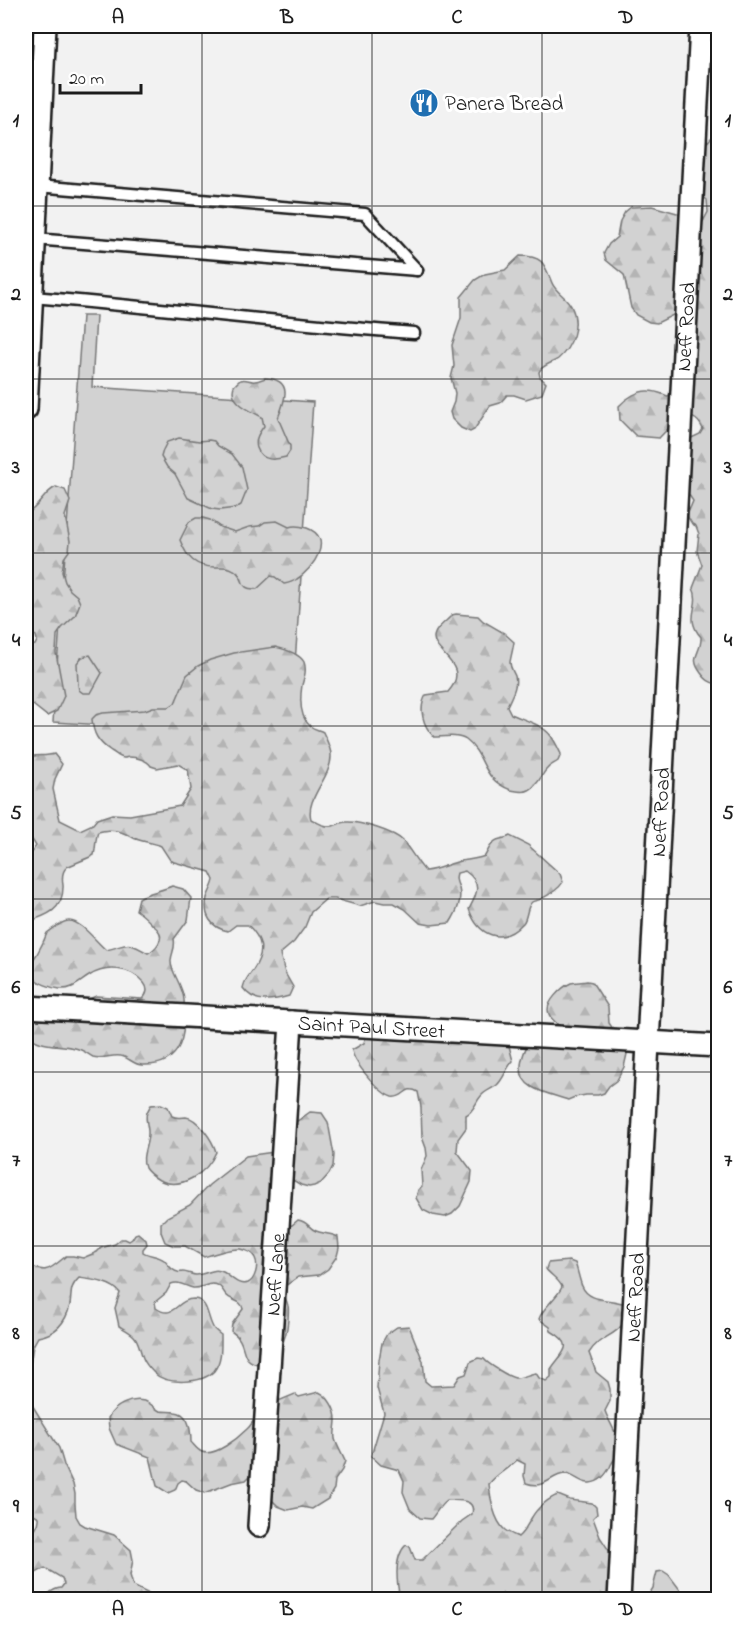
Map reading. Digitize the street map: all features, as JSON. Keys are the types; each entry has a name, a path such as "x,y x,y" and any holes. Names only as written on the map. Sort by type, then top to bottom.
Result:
{"street":[{"path":"26,409 45,26"},
{"name":"Neff Road","path":"619,1599 701,26"},
{"name":"Saint Paul Street","path":"26,1007 718,1046"},
{"name":"Neff Lane","path":"259,1526 291,1022"}],"lane":[{"path":"34,239 417,270 365,214 37,186"},
{"path":"31,297 414,333"}],"green space":[{"path":"718,133 717,684 704,677 696,663 701,637 693,623 696,600 693,588 702,565 697,551 699,534 696,526 688,517 693,501 685,489 683,442 700,434 703,429 698,421 687,417 669,427 659,438 636,436 620,420 619,406 633,395 649,391 668,396 676,389 674,360 679,312 657,323 649,322 636,315 631,308 624,275 606,260 604,253 617,237 620,221 631,207 652,206 677,213 698,231 708,212 707,200 702,195 704,146"},
{"path":"520,256 534,257 542,262 554,286 572,308 575,328 571,342 563,354 539,372 540,377 546,383 542,394 526,399 507,395 500,403 490,406 474,430 470,432 461,428 452,419 450,412 455,393 451,378 454,366 452,345 461,318 461,297 475,280 485,274 505,270"},
{"path":"82,316 96,316 92,387 313,402 290,736 53,722"},
{"path":"265,378 280,382 285,392 278,418 290,451 286,457 278,459 265,458 259,453 256,442 264,426 262,417 237,401 233,392 234,386 240,380 256,381"},
{"path":"179,438 214,441 232,454 242,467 247,490 241,505 236,508 212,509 188,498 175,474 161,457 167,442"},
{"path":"56,487 65,490 70,501 65,516 70,541 69,551 64,558 62,572 65,582 80,603 75,616 57,635 56,653 64,696 57,711 47,716 26,696 26,647 35,645 37,641 36,636 26,631 26,514"},
{"path":"196,518 210,520 220,527 235,532 259,526 265,522 277,521 289,527 307,528 320,539 318,554 309,568 294,581 284,584 271,576 257,589 247,588 238,573 232,569 202,565 186,552 180,540 189,522"},
{"path":"456,614 478,616 514,642 510,662 516,684 507,706 511,714 538,725 547,732 561,754 558,761 548,768 535,786 527,791 511,790 494,780 473,746 463,738 434,737 427,728 422,712 426,695 448,692 454,683 456,674 454,667 434,638 438,628"},
{"path":"275,647 295,654 304,662 302,712 310,726 323,732 331,752 330,763 312,803 311,819 327,826 344,822 359,823 393,834 403,841 425,871 485,856 495,841 510,836 528,845 560,874 563,882 561,885 547,896 532,902 525,921 515,930 507,935 499,936 484,931 473,918 469,909 477,888 474,880 465,871 457,873 459,902 450,923 431,925 420,923 405,909 394,903 375,901 360,906 335,899 326,899 311,912 305,927 294,942 280,954 285,973 293,987 289,996 270,1000 252,997 243,988 261,952 257,936 248,925 236,925 228,931 217,927 207,915 207,898 214,880 210,872 174,862 170,860 161,846 120,832 107,830 98,832 94,855 67,867 64,871 63,894 53,911 26,922 26,856 36,846 26,830 26,758 54,754 62,764 53,789 60,820 80,830 93,824 97,819 112,814 130,815 180,806 191,789 188,770 178,764 157,768 138,758 119,756 100,741 95,733 92,719 103,713 169,707 175,703 187,675 198,666 234,653"},
{"path":"90,655 102,673 91,693 83,693 79,690 78,685 77,663 82,657"},
{"path":"172,886 183,889 191,898 188,920 174,939 171,958 172,969 183,994 184,1012 183,1035 174,1054 167,1060 156,1064 139,1065 121,1056 96,1058 74,1048 45,1044 26,1033 26,1015 79,1006 96,996 142,999 144,997 147,992 146,985 132,974 118,969 96,972 72,987 60,989 34,978 30,966 47,933 59,924 68,921 73,921 83,927 106,950 130,945 148,953 157,946 161,936 157,929 136,910 139,898"},
{"path":"592,982 608,1007 609,1023 625,1046 627,1054 624,1067 617,1080 604,1093 568,1100 545,1093 525,1081 521,1068 522,1060 535,1031 556,1029 559,1026 549,1014 551,1000 571,983"},
{"path":"386,1015 508,1042 513,1061 499,1083 483,1094 466,1115 466,1128 458,1139 457,1151 472,1171 471,1182 460,1206 445,1217 423,1210 416,1198 422,1186 421,1170 427,1156 422,1137 418,1092 410,1090 396,1097 387,1095 368,1077 357,1062 352,1050 364,1043 368,1029 373,1022"},
{"path":"161,1104 168,1107 172,1116 191,1118 195,1121 208,1136 216,1152 200,1173 184,1182 167,1183 159,1180 145,1168 144,1159 148,1136 146,1115 151,1105"},
{"path":"310,1112 322,1113 328,1122 334,1155 333,1166 321,1183 314,1186 301,1185 288,1177 284,1227 298,1220 302,1221 316,1231 338,1237 339,1248 337,1256 328,1269 319,1275 298,1277 284,1287 288,1309 286,1335 278,1351 262,1365 249,1360 237,1336 231,1331 232,1324 243,1309 242,1306 228,1297 215,1284 196,1288 174,1283 155,1302 156,1308 167,1312 188,1300 199,1300 205,1306 214,1329 221,1335 220,1359 214,1371 193,1381 167,1380 154,1373 144,1360 136,1338 119,1326 115,1308 120,1293 117,1289 102,1282 79,1278 72,1288 70,1305 63,1322 50,1333 38,1337 33,1346 28,1378 29,1400 59,1448 73,1484 76,1516 80,1523 114,1535 131,1550 133,1560 130,1575 133,1586 159,1599 39,1599 61,1588 64,1584 62,1578 45,1568 36,1573 26,1572 26,1550 30,1546 39,1517 26,1513 26,1264 39,1269 48,1269 66,1256 83,1258 121,1239 129,1241 138,1233 146,1240 147,1244 143,1252 162,1258 176,1271 196,1275 219,1271 241,1284 248,1283 253,1279 256,1269 256,1261 251,1253 236,1249 204,1257 185,1246 174,1246 165,1242 161,1232 161,1223 167,1217 190,1205 209,1185 246,1156 274,1152 296,1122"},
{"path":"569,1261 575,1263 582,1286 590,1295 625,1304 625,1315 619,1329 594,1346 589,1353 596,1372 608,1382 610,1389 610,1401 605,1411 618,1441 617,1452 604,1476 594,1482 587,1483 565,1474 538,1485 526,1483 525,1464 517,1460 489,1484 498,1521 505,1530 518,1537 537,1510 555,1496 592,1503 596,1507 597,1514 593,1518 614,1565 613,1599 400,1599 397,1578 398,1563 399,1556 406,1545 410,1547 415,1560 422,1560 472,1514 473,1509 465,1501 447,1500 431,1519 420,1518 410,1509 403,1492 404,1481 399,1470 381,1465 371,1456 384,1413 377,1388 382,1343 387,1334 397,1327 409,1326 423,1361 425,1381 431,1386 454,1385 460,1376 466,1374 470,1362 478,1358 484,1359 512,1377 518,1378 536,1373 539,1378 546,1381 551,1377 551,1369 563,1353 565,1345 550,1327 539,1319 562,1287 546,1269 548,1263"},
{"path":"319,1392 328,1400 335,1412 335,1439 345,1461 328,1499 312,1509 302,1507 288,1510 278,1506 270,1498 255,1471 246,1480 205,1493 196,1490 182,1480 175,1490 168,1493 157,1486 150,1457 116,1444 109,1428 108,1418 118,1407 128,1402 144,1401 160,1411 183,1415 190,1427 191,1442 200,1451 213,1452 226,1446 251,1425 259,1409 295,1394 299,1397"},
{"path":"663,1571 669,1575 687,1599 646,1599 653,1588 657,1572"}],"place":[{"name":"Panera Bread","path":"424,103"}]}
